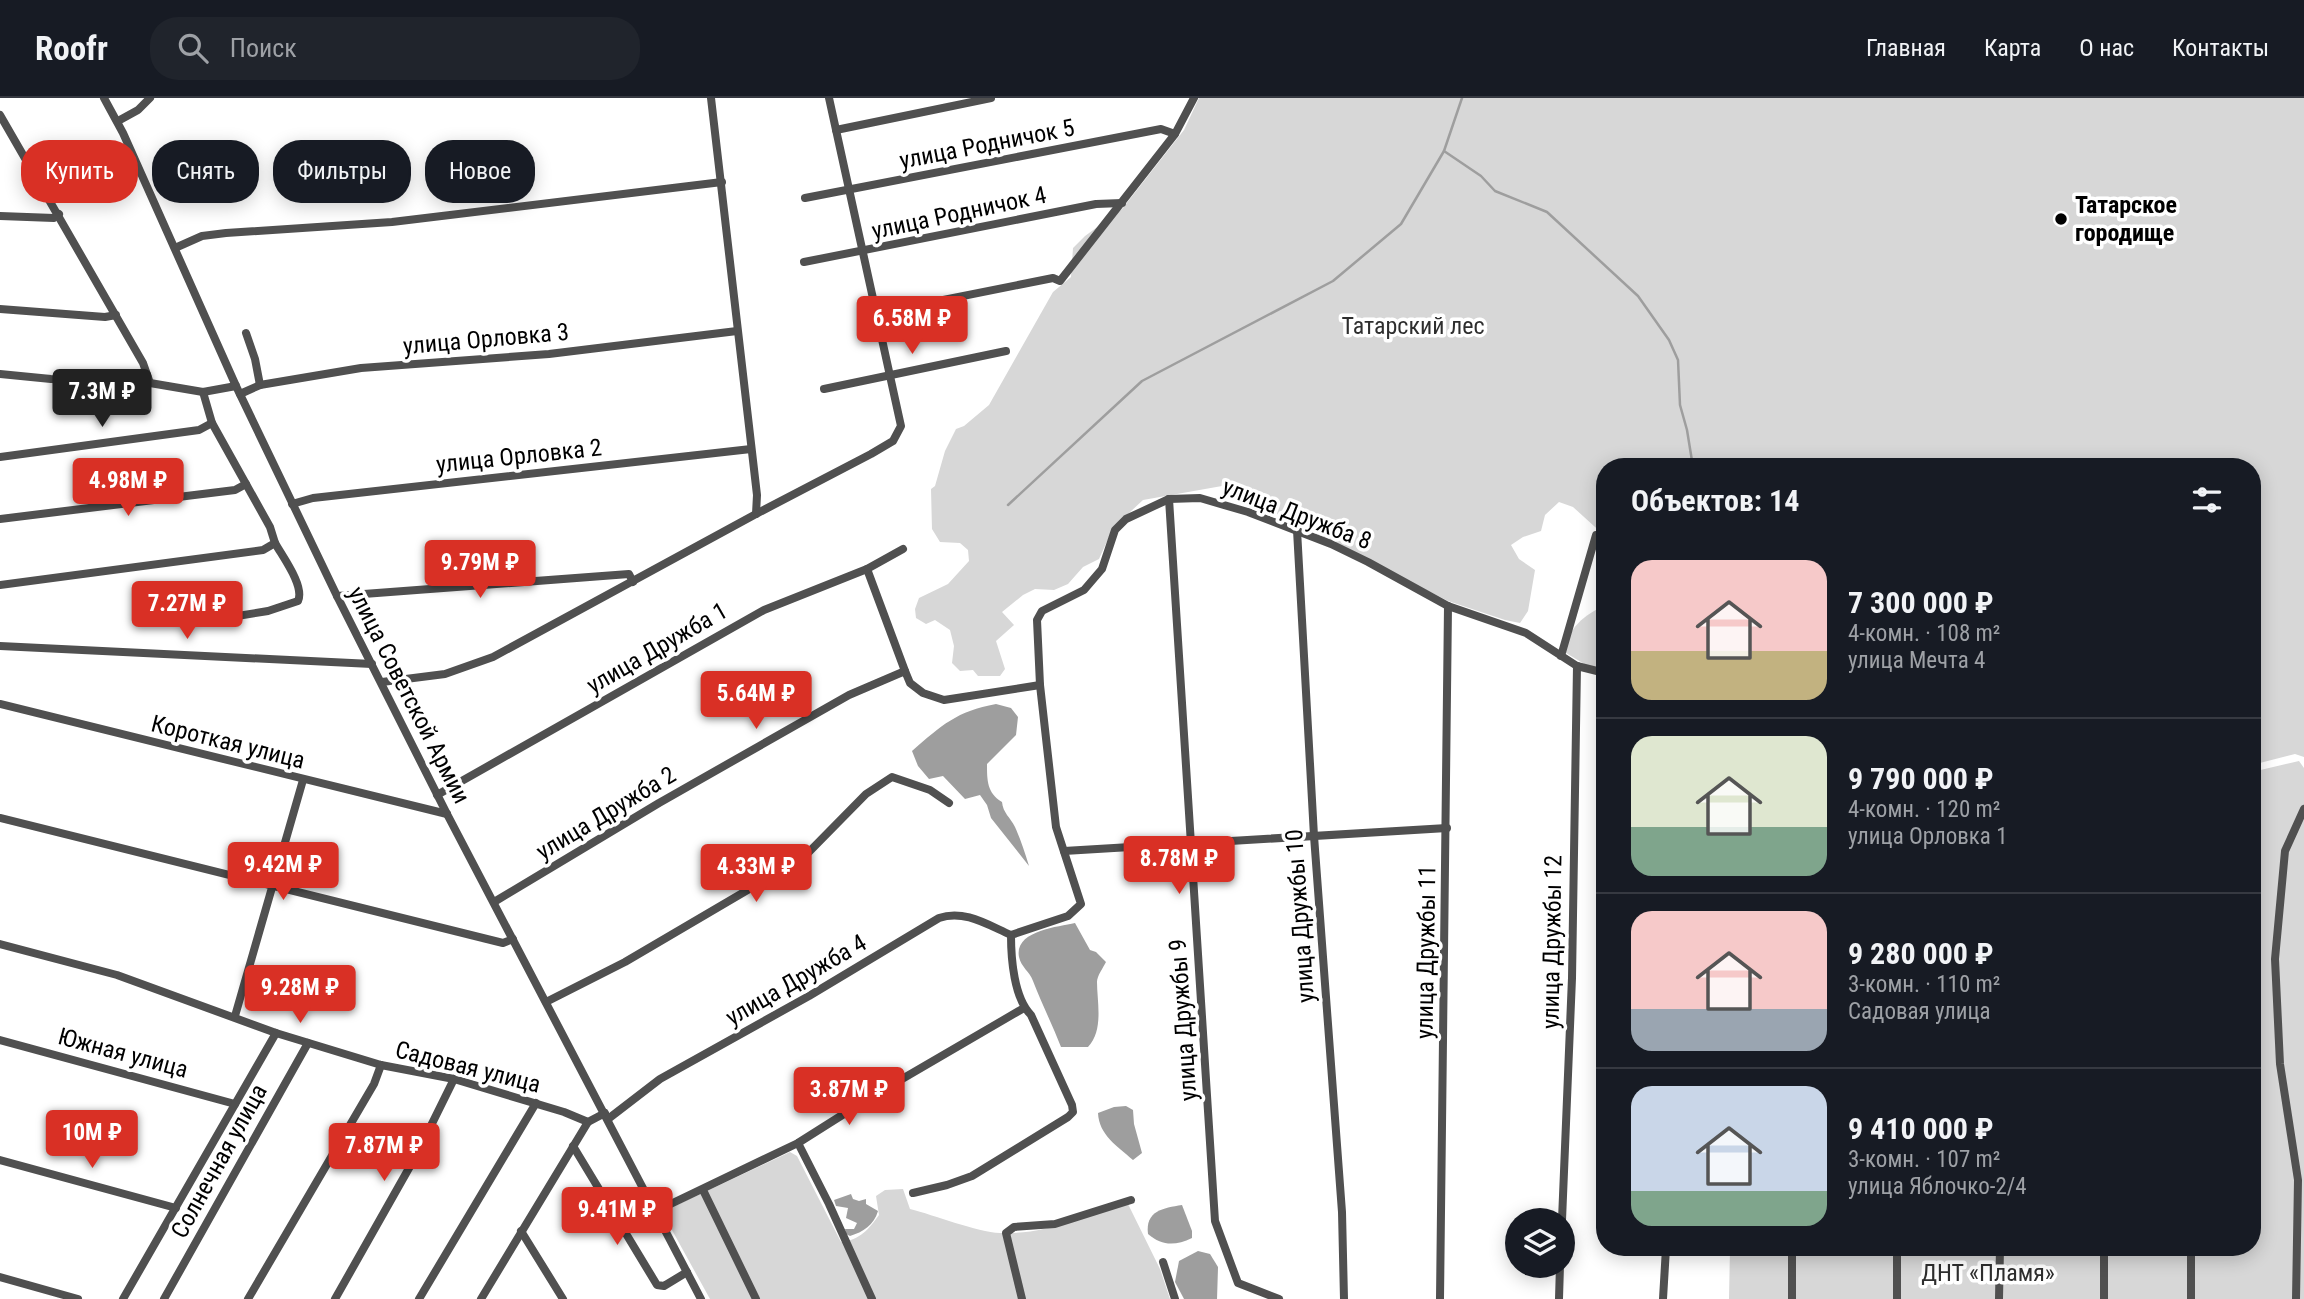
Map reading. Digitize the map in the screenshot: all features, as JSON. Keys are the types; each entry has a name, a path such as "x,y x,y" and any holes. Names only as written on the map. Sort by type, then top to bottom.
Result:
{"street":[{"name":"улица Советской Армии","path":"104,98 118,121 238,390 337,597 437,795 701,1299"},
{"path":"118,121 138,110 150,98"},
{"path":"711,98 757,495 756,514"},
{"path":"382,682 445,674 493,657 893,441 901,426 829,98"},
{"path":"836,130 991,98"},
{"path":"878,313 1053,278 1060,281 1175,134 1194,98"},
{"path":"1,119 59,214 143,363 150,383"},
{"name":"улица Родничок 5","path":"805,198 1161,129 1175,134"},
{"path":"175,248 202,236 226,233 392,222 722,182"},
{"name":"улица Родничок 4","path":"804,262 1096,204 1122,204"},
{"path":"0,216 54,218 59,214"},
{"path":"0,309 105,317 116,315"},
{"name":"улица Орловка 3","path":"0,374 150,383 203,391 238,390 361,368 549,354 737,331"},
{"path":"246,333 260,385"},
{"path":"824,389 1006,351"},
{"path":"188,624 268,611 299,601 301,596 299,586 275,543 270,527 212,423 203,391"},
{"path":"0,457 200,430 212,423"},
{"name":"улица Орловка 2","path":"292,504 313,498 751,449"},
{"path":"0,519 235,490 246,484"},
{"name":"улица Дружба 8","path":"1012,935 1068,916 1081,904 1056,827 1040,685 1037,620 1042,611 1084,590 1102,569 1115,530 1126,519 1168,499 1200,498 1297,530 1368,562 1448,606 1527,633 1577,666 1596,671"},
{"name":"улица Дружбы 9","path":"1168,499 1215,1221 1238,1283 1279,1299"},
{"name":"улица Дружбы 10","path":"1297,530 1314,836 1342,1212 1344,1299"},
{"path":"1561,656 1596,535"},
{"path":"0,584 263,550 275,543"},
{"name":"улица Дружба 1","path":"437,795 764,610 867,569 903,550"},
{"path":"867,569 910,683 923,693 944,700 1040,685"},
{"path":"337,597 629,574 633,582"},
{"name":"улица Дружбы 11","path":"1440,1299 1448,606"},
{"path":"0,646 372,664"},
{"name":"улица Дружбы 12","path":"1562,1208 1572,978 1577,666"},
{"name":"улица Дружба 2","path":"494,902 659,803 837,702 905,671"},
{"name":"Короткая улица","path":"0,705 447,814"},
{"path":"546,1002 625,962 804,857 866,794 892,776 930,790 949,803"},
{"path":"235,1016 303,780"},
{"path":"2296,1299 2298,1180 2280,1064 2275,959 2285,851 2304,809"},
{"path":"0,818 503,943 513,939"},
{"path":"1064,851 1447,828"},
{"name":"улица Дружба 4","path":"606,1116 660,1079 799,1002 939,918 953,913 1012,935"},
{"path":"913,1193 972,1176 1073,1112 1073,1105 1031,1015 1024,1008 1012,967 1012,935"},
{"name":"Садовая улица","path":"0,944 117,975 308,1043 381,1065 454,1079 536,1103 588,1122"},
{"path":"656,1211 798,1143 1024,1008"},
{"path":"123,1299 276,1033"},
{"name":"Южная улица","path":"0,1040 235,1104"},
{"name":"Солнечная улица","path":"164,1299 308,1043"},
{"path":"248,1299 374,1084 381,1065"},
{"path":"335,1299 416,1154 454,1079"},
{"path":"419,1299 536,1103"},
{"path":"481,1299 588,1122 606,1116"},
{"path":"798,1143 830,1204 872,1299"},
{"path":"573,1146 657,1285 664,1286 687,1272"},
{"path":"0,1160 176,1208"},
{"path":"703,1190 757,1299"},
{"path":"1022,1299 1006,1233 1014,1227 1055,1224 1131,1200"},
{"path":"522,1231 563,1299"},
{"path":"1663,1299 1666,1256"},
{"path":"1792,1256 1792,1299"},
{"path":"1897,1256 1897,1299"},
{"path":"1999,1299 2000,1256"},
{"path":"2104,1256 2104,1299"},
{"path":"2191,1256 2192,1299"},
{"path":"1163,1262 1175,1299"},
{"path":"0,1277 78,1299"},
{"path":"1559,1299 1560,1278"}],"green space":[{"name":"Татарский лес","path":"1199,98 2304,98 2304,757 2295,754 2261,763 2261,458 1596,458 1596,528 1573,507 1559,502 1545,515 1541,531 1523,537 1511,545 1519,559 1535,570 1528,611 1520,623 1448,601 1222,486 1143,500 1113,528 1099,559 1083,567 1068,584 1054,590 1035,589 1002,612 1014,625 996,641 1005,669 1000,676 978,676 973,670 960,671 952,663 954,646 950,630 935,620 926,624 916,618 915,609 919,598 948,584 969,561 968,550 960,543 940,542 932,529 931,489 935,486 945,451 956,429 964,426 989,405 1053,292 1071,277 1073,248 1122,209 1184,130"},
{"path":"1596,610 1596,668 1566,653 1573,629"},
{"name":"ДНТ «Пламя»","path":"2299,761 2304,768 2304,1299 1729,1299 1730,1256 2261,1256 2261,770"},
{"path":"790,1152 797,1156 841,1242 859,1236 872,1225 879,1215 876,1196 885,1190 903,1189 910,1209 968,1227 1000,1233 1049,1228 1128,1204 1160,1269 1170,1299 710,1299 662,1212"}],"shaded area":[{"path":"996,704 1011,708 1018,717 1016,735 987,764 988,781 1015,827 1029,866 991,818 980,795 965,799 943,776 929,779 918,766 912,751 951,720"},
{"path":"1075,923 1090,950 1106,962 1097,980 1098,1024 1093,1040 1088,1047 1061,1047 1032,978 1020,961 1019,948 1023,941 1038,932"},
{"path":"1126,1106 1133,1110 1142,1153 1133,1160 1105,1134 1099,1121 1098,1113"},
{"path":"851,1194 853,1199 859,1201 866,1199 866,1204 878,1211 867,1227 850,1236 845,1229 854,1229 857,1223 846,1218 848,1208 836,1206 834,1200"},
{"path":"1182,1205 1192,1238 1169,1244 1148,1234 1152,1216 1162,1209"},
{"path":"1198,1251 1210,1254 1218,1267 1217,1299 1184,1299 1175,1282 1179,1261"}],"waterway":[{"path":"1462,98 1444,151 1481,176 1495,191 1547,212 1638,296 1669,340 1678,360 1680,405 1692,458"},
{"path":"1008,505 1142,381 1333,281 1401,224 1444,151"}],"place":[{"name":"Татарское городище","path":"2061,219"}]}
